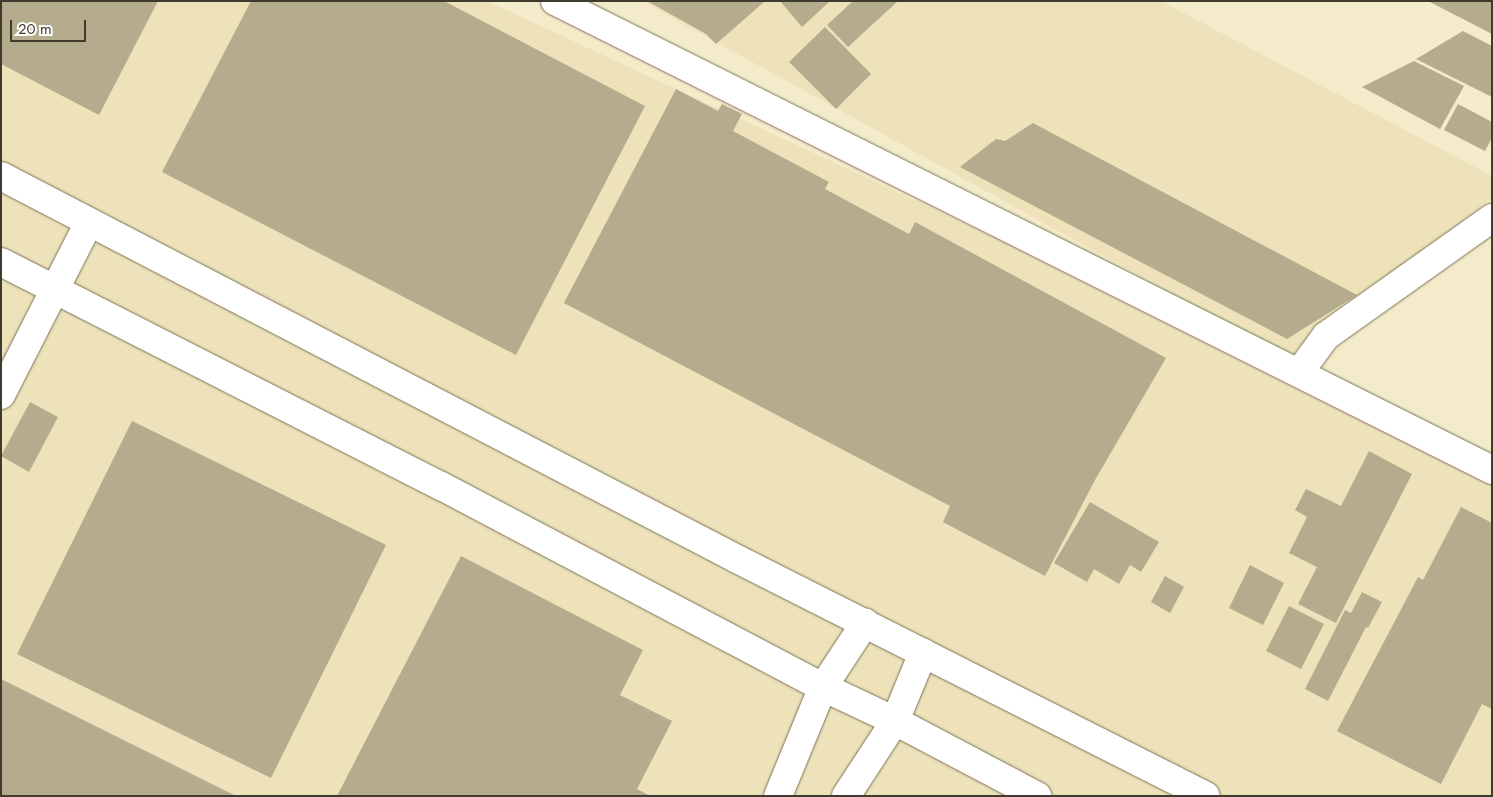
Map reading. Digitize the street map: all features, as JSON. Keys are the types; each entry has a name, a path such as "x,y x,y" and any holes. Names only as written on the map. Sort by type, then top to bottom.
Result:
{"street":[{"path":"555,1 1492,470"},
{"path":"1,176 865,624 1206,796"},
{"path":"1299,373 1326,336 1492,218"},
{"path":"1,395 89,222"},
{"path":"1,262 450,490 823,687 895,721 1037,796"},
{"path":"778,796 823,687 865,624"},
{"path":"846,796 895,721 923,653"}],"shaded area":[{"path":"1,1 487,1 1492,469 1492,796 1,796"},
{"path":"642,1 1161,1 1492,176 1492,198 1288,358"}],"building":[{"path":"1,1 158,1 99,115 1,64"},
{"path":"251,1 444,1 645,106 516,355 162,172"},
{"path":"647,1 765,1 716,44 706,34"},
{"path":"780,1 830,1 802,27"},
{"path":"853,1 898,1 848,47 827,25"},
{"path":"1428,1 1492,1 1492,34"},
{"path":"825,27 871,74 836,109 789,62"},
{"path":"1463,31 1492,46 1492,97 1416,59"},
{"path":"1414,61 1464,86 1440,129 1362,87"},
{"path":"676,89 718,111 722,104 742,114 733,131 829,182 825,189 909,234 915,222 1166,358 1095,480 1045,576 943,522 950,506 564,303"},
{"path":"1458,104 1492,122 1492,138 1485,151 1444,130"},
{"path":"1033,123 1357,295 1287,339 960,167 996,139 1005,141"},
{"path":"30,402 58,417 29,472 1,456"},
{"path":"132,421 386,545 271,778 17,654"},
{"path":"1369,451 1412,474 1336,623 1298,604 1317,567 1289,553 1307,517 1295,510 1306,489 1341,506"},
{"path":"1090,502 1159,542 1141,572 1130,565 1119,584 1094,569 1087,582 1054,563"},
{"path":"1461,507 1492,523 1492,709 1482,704 1441,784 1337,731 1418,577 1423,580"},
{"path":"461,556 643,650 620,695 672,721 637,789 650,796 337,796"},
{"path":"1250,565 1284,583 1263,625 1229,608"},
{"path":"1165,576 1184,587 1170,613 1151,602"},
{"path":"1362,592 1382,602 1368,628 1366,627 1328,701 1305,689 1345,610 1351,613"},
{"path":"1289,606 1324,624 1301,669 1266,651"},
{"path":"1,679 236,796 1,796"}]}
